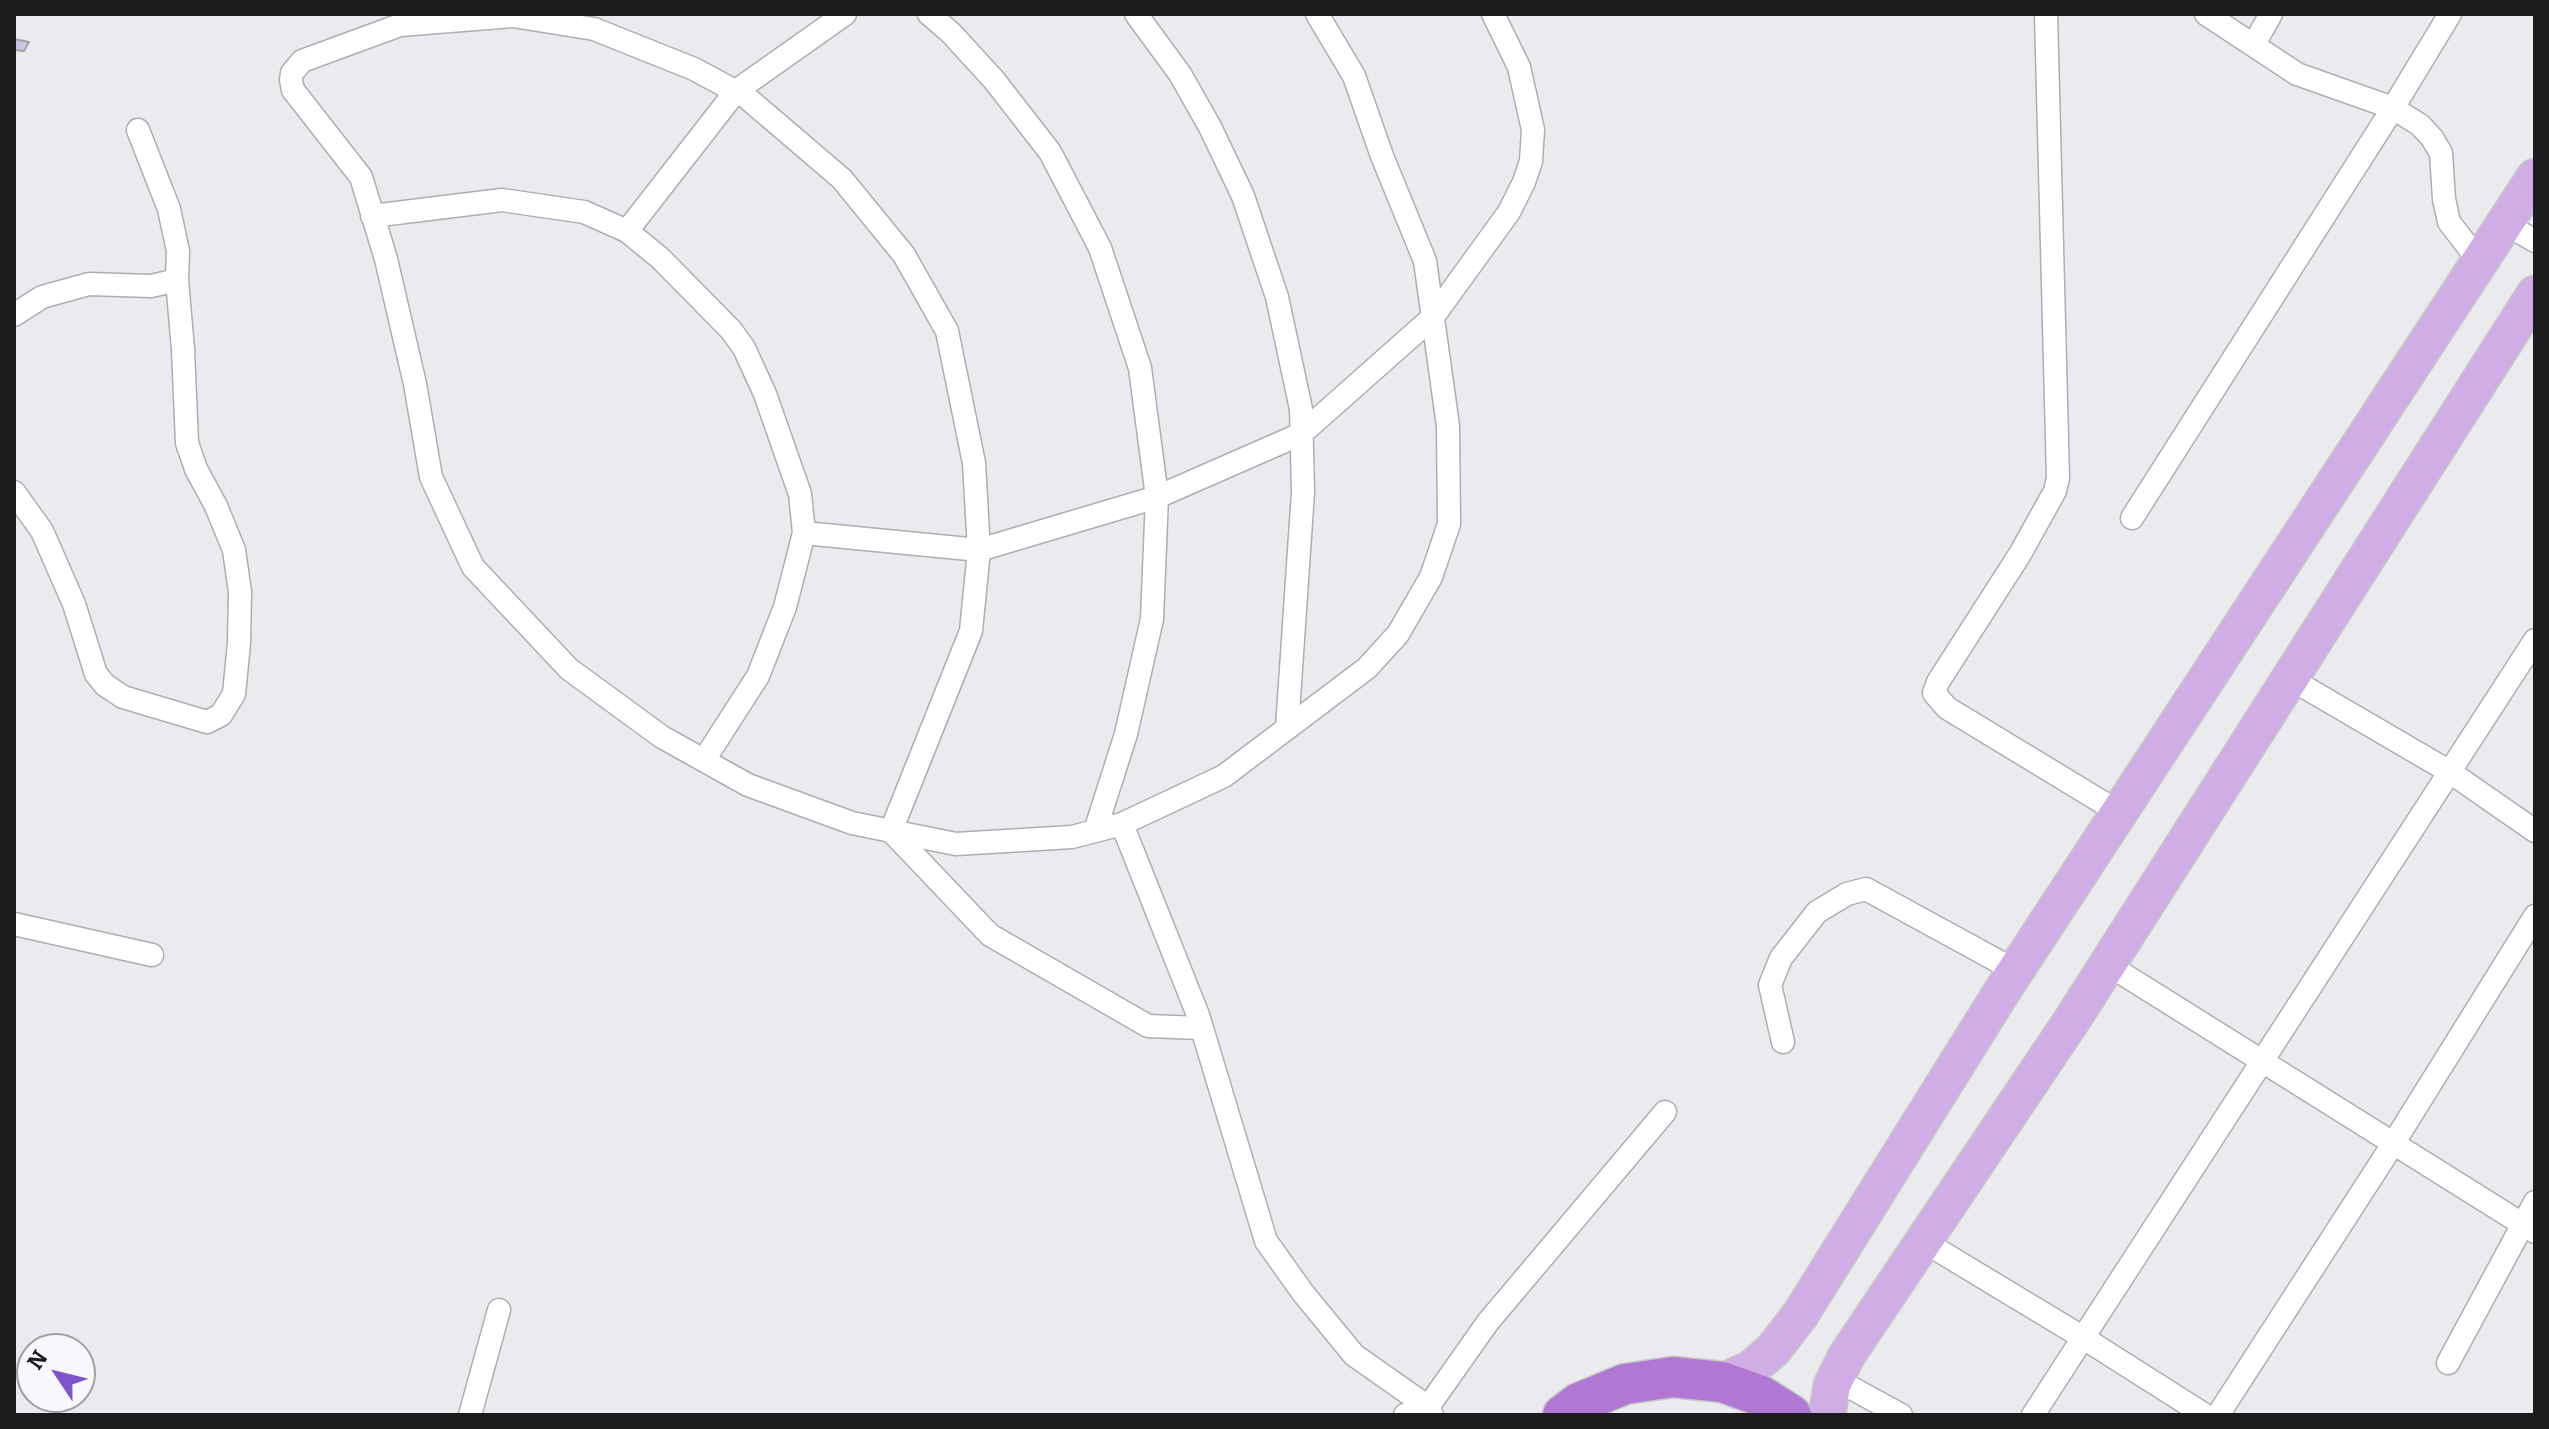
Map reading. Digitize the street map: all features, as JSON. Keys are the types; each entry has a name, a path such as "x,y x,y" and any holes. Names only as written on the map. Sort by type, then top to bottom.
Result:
{"highway":[{"path":"1563,1415 1579,1403 1625,1384 1673,1377 1722,1382 1761,1396 1791,1415"}],"main road":[{"path":"1722,1382 1751,1369 1762,1360 1800,1315 2016,971 2535,177"},
{"path":"1827,1415 1835,1379 1847,1355 2107,964 2535,294"}],"street":[{"path":"627,231 736,91 845,14"},
{"path":"929,14 994,80 1050,152 1100,248 1140,368 1157,497 1152,619 1126,734 1095,831"},
{"path":"1136,14 1180,74 1243,196 1277,297 1301,409 1303,492 1287,728"},
{"path":"891,831 971,631 979,550 974,463 947,331 904,255 842,179 746,97 694,69 594,29 513,16 400,25 302,61 296,66 291,80 293,90 361,177 386,259 415,384 431,477 473,567 569,669 662,737 748,785 852,823 891,831 956,844 1072,837 1122,824 1224,776 1367,668 1398,634 1431,577 1449,524 1450,474 1448,426 1425,261 1382,156 1354,76 1317,14"},
{"path":"804,533 979,550 1157,497 1301,434 1433,317 1509,212 1531,161 1533,130 1519,67 1493,14"},
{"path":"2046,14 2058,478 2055,491 2020,554 1934,693 1947,708 2120,813"},
{"path":"2206,14 2297,74 2393,108 2420,125 2441,153 2449,222 2479,261"},
{"path":"2254,44 2271,14"},
{"path":"2132,518 2450,14"},
{"path":"14,492 42,531 74,604 96,674 105,685 123,697 207,722 221,715 234,694 240,592 234,550 187,443 178,251 169,209 138,130"},
{"path":"372,216 502,200 584,212 627,231 660,258 731,330 744,348 765,394 800,494 804,533 785,607 758,676 704,760"},
{"path":"2504,223 2535,241"},
{"path":"14,315 42,297 89,284 151,286 177,280"},
{"path":"2033,1415 2535,640"},
{"path":"2289,678 2450,772 2535,831"},
{"path":"1122,824 1201,1028 1266,1241 1303,1293 1354,1355 1430,1411"},
{"path":"891,831 990,935 1148,1026 1201,1028"},
{"path":"1783,1042 1770,985 1781,958 1817,912 1847,894 1866,889 2016,971"},
{"path":"2218,1415 2535,916"},
{"path":"14,924 152,955"},
{"path":"2107,964 2528,1228"},
{"path":"1405,1415 1430,1411 1488,1322 1665,1112"},
{"path":"2448,1363 2528,1228 2535,1202"},
{"path":"1923,1241 2205,1415"},
{"path":"470,1415 499,1310"},
{"path":"1835,1379 1901,1415"}],"building":[{"path":"14,39 29,42 24,51 14,50"}]}
